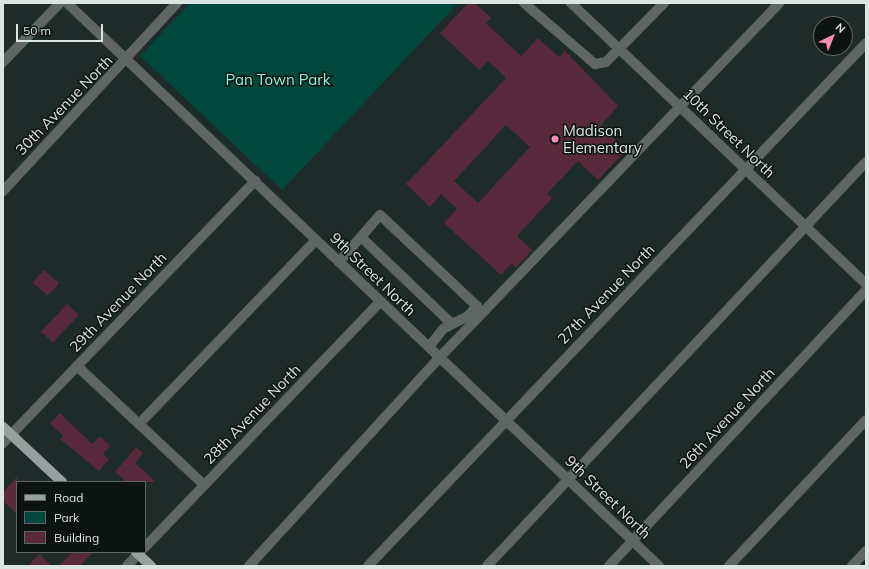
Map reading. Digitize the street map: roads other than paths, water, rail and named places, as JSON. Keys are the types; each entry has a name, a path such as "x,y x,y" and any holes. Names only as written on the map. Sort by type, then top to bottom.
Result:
{"main road":[{"path":"3,427 61,481"},
{"path":"142,553 152,566"}],"street":[{"path":"3,62 60,3"},
{"name":"9th Street North","path":"67,3 659,566"},
{"name":"30th Avenue North","path":"3,192 128,60 135,47 177,3"},
{"path":"524,3 595,64 606,62 664,3"},
{"name":"10th Street North","path":"571,3 866,284"},
{"path":"249,566 440,358 779,3"},
{"name":"27th Avenue North","path":"368,566 866,43"},
{"path":"487,566 866,162"},
{"name":"29th Avenue North","path":"3,443 255,181"},
{"path":"339,262 380,215 477,306 468,316 452,324 429,347"},
{"path":"361,237 452,324"},
{"path":"139,424 316,240"},
{"name":"26th Avenue North","path":"609,566 866,290"},
{"name":"28th Avenue North","path":"146,545 380,302"},
{"path":"77,366 204,485"},
{"path":"729,566 866,420"},
{"path":"852,566 866,551"},
{"name":"28th Avenue North","path":"127,566 138,553"}],"place":[{"name":"Madison Elementary","path":"555,139"}],"park label":[{"name":"Pan Town Park","path":"278,80"}]}
